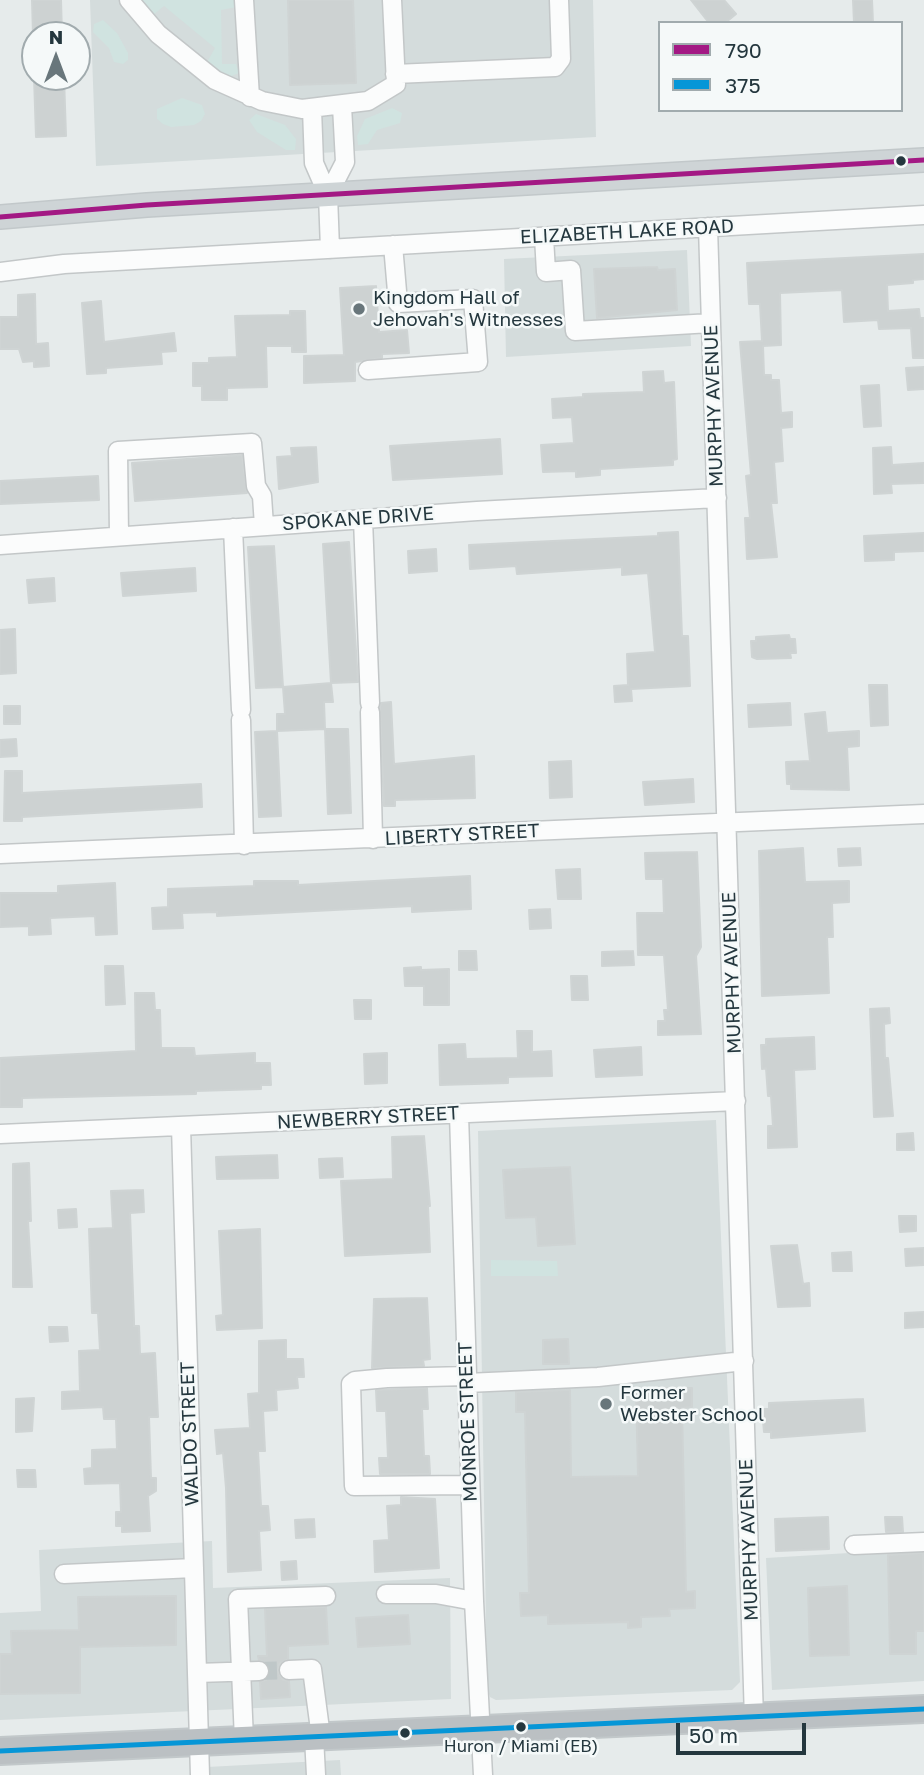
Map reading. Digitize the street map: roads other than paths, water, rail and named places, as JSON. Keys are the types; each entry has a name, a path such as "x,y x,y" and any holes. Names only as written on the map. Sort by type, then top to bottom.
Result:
{"highway":[{"path":"0,1751 754,1719 924,1709"}],"main road":[{"path":"0,217 61,211 924,160"}],"street":[{"path":"129,0 145,22 199,70 250,97 284,106 312,109 368,101 396,84 392,0"},
{"path":"244,0 250,97"},
{"path":"395,74 555,67 561,59 559,0"},
{"path":"328,195 345,162 342,106"},
{"path":"312,109 314,163 328,195 330,249"},
{"name":"ELIZABETH LAKE ROAD","path":"0,272 64,264 924,215"},
{"name":"MURPHY AVENUE","path":"708,227 754,1719"},
{"path":"544,237 546,272 571,270 575,331 711,323"},
{"path":"368,370 478,362 473,299 398,303 393,245"},
{"path":"119,536 118,451 252,443 256,486 262,496 264,526"},
{"name":"SPOKANE DRIVE","path":"0,545 363,519 717,498"},
{"path":"363,519 373,839"},
{"path":"233,528 244,845"},
{"name":"LIBERTY STREET","path":"0,854 924,814"},
{"name":"NEWBERRY STREET","path":"0,1134 736,1101"},
{"name":"MONROE STREET","path":"459,1114 474,1601 483,1775"},
{"name":"WALDO STREET","path":"181,1126 200,1775"},
{"path":"470,1485 354,1486 351,1384 355,1381 598,1377 744,1362"},
{"path":"854,1545 924,1542"},
{"path":"64,1574 194,1568"},
{"path":"386,1594 436,1594 474,1601"},
{"path":"244,1740 250,1671 238,1599 326,1596"},
{"path":"289,1670 312,1669 318,1737 316,1775"},
{"path":"197,1673 250,1671"}],"tunnel":[{"path":"259,1671 289,1670"}],"place":[{"name":"Kingdom Hall of Jehovah's Witnesses","path":"359,309"},
{"name":"Former Webster School","path":"606,1404"},
{"name":"Huron / Miami (EB)","path":"521,1727"}]}
